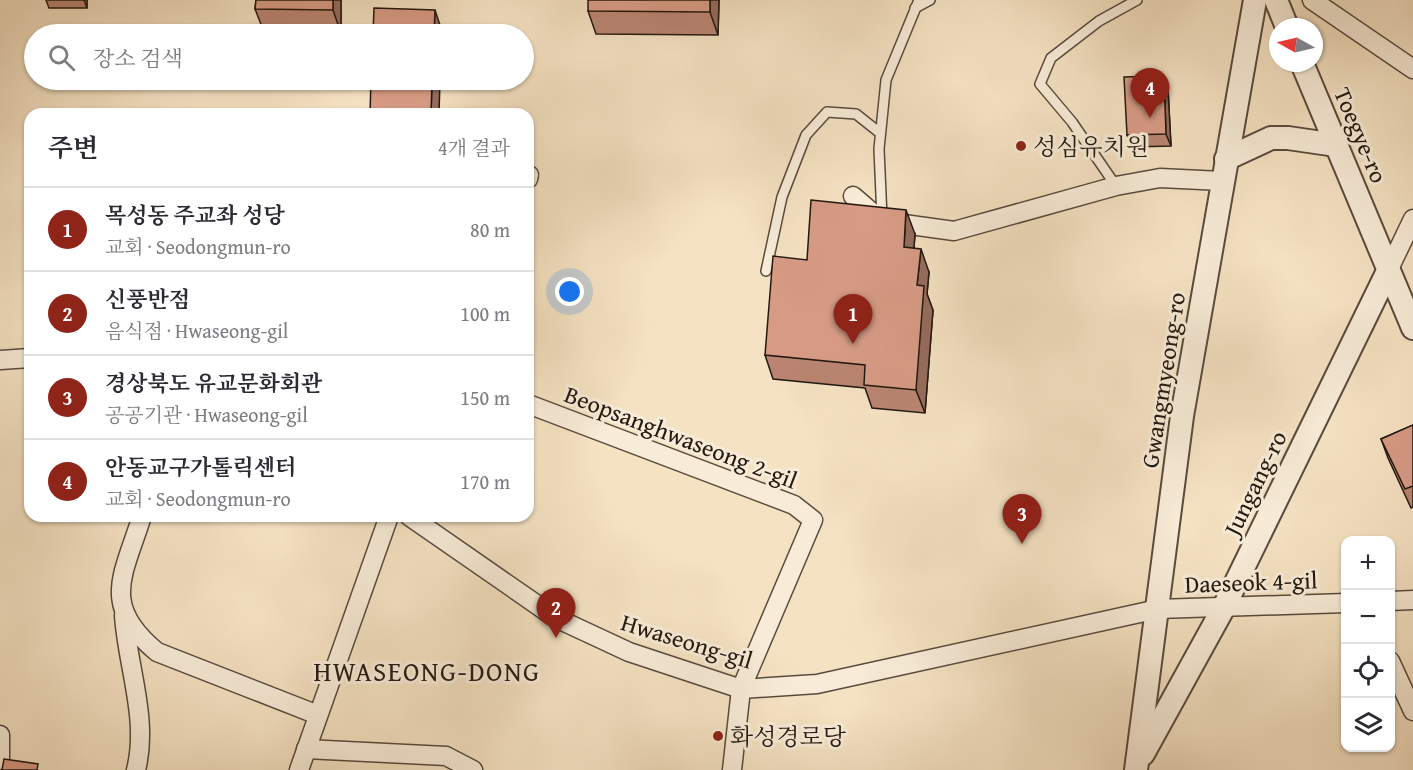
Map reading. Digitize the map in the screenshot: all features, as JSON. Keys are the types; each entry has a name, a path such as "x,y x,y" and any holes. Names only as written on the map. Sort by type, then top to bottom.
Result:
{"street":[{"name":"Gwangmyeong-ro","path":"1136,768 1182,416 1255,0"},
{"path":"1276,0 1283,18"},
{"path":"1312,0 1413,69"},
{"name":"Toegye-ro","path":"1306,72 1413,328"},
{"path":"853,196 882,221 954,231 1116,186 1224,170 1271,138 1288,138 1336,145"},
{"name":"Jungang-ro","path":"1136,768 1224,607 1413,219"},
{"path":"0,360 24,358"},
{"name":"Beopsanghwaseong 2-gil","path":"534,406 794,506 813,520 741,689"},
{"path":"136,770 140,735 138,701 125,641 120,597 122,581 140,522"},
{"path":"299,770 387,522"},
{"name":"Hwaseong-gil","path":"418,522 556,618 629,652 741,689 817,684 1158,609"},
{"path":"1395,601 1413,600"},
{"name":"Daeseok 4-gil","path":"1158,609 1341,603"},
{"path":"123,613 143,641 157,652 318,715"},
{"path":"1395,672 1413,711"},
{"path":"732,770 741,689"},
{"path":"0,735 0,760"},
{"path":"306,748 446,756 473,770"}],"lane":[{"path":"882,221 879,148 886,80 917,4 930,0"},
{"path":"1116,186 1072,122 1040,84 1051,58 1099,21 1137,0"},
{"path":"766,271 782,197 806,135 827,112 856,114 880,133"}],"building":[{"path":"256,0 333,0 333,10 255,9"},
{"path":"588,0 710,0 710,12 588,11"},
{"path":"374,8 435,10 434,24 373,24"},
{"path":"1164,76 1166,134 1127,135 1124,77"},
{"path":"371,90 432,90 431,108 370,108"},
{"path":"811,200 906,210 904,247 921,249 917,285 924,286 916,390 864,385 865,365 765,355 773,256 807,260"},
{"path":"1413,425 1413,486 1405,489 1381,439"},
{"path":"4,759 38,764 37,770 2,770"}],"place":[{"name":"안동교구가톨릭센터","path":"1150,118"},
{"name":"성심유치원","path":"1021,146"},
{"name":"목성동 주교좌 성당","path":"853,344"},
{"name":"경상북도 유교문화회관","path":"1022,544"},
{"name":"신풍반점","path":"556,638"},
{"name":"화성경로당","path":"718,736"}],"district":[{"name":"HWASEONG-DONG","path":"427,671"}]}
